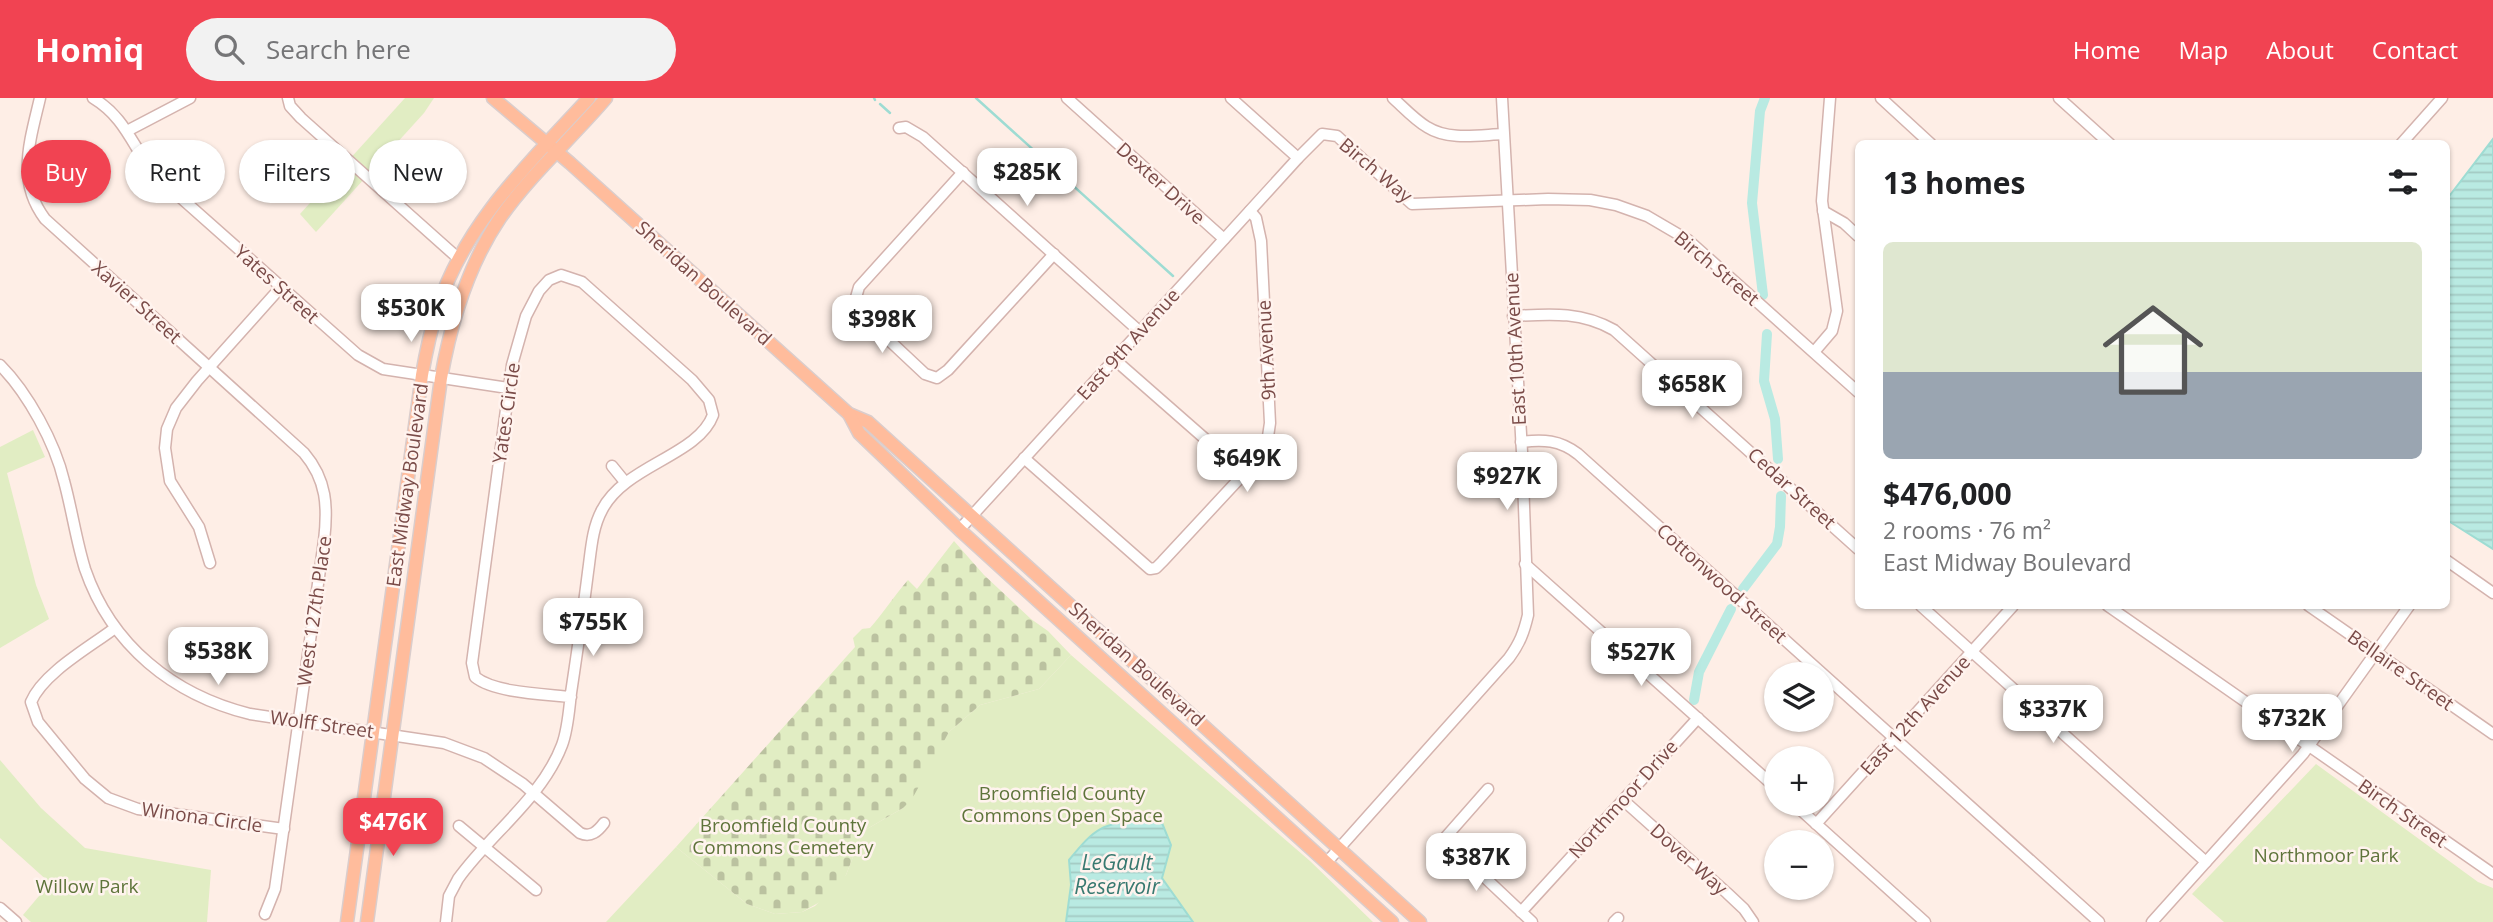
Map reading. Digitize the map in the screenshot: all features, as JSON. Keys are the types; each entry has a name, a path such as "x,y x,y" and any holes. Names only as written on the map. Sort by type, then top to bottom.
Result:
{"main road":[{"name":"Sheridan Boulevard","path":"493,98 849,414 868,422 1420,922"},
{"name":"East Midway Boulevard","path":"368,922 442,378 453,323 465,286 501,216 589,98"},
{"name":"East Midway Boulevard","path":"347,922 422,375 438,305 459,259 485,215 606,98"},
{"name":"Sheridan Boulevard","path":"849,414 859,433 959,530 1392,922"}],"street":[{"name":"Xavier Street","path":"40,98 26,165 28,184 39,210 304,453 318,473"},
{"name":"Yates Street","path":"93,98 112,111 154,174 349,349 383,369 509,388"},
{"path":"127,131 190,98"},
{"path":"288,98 290,106 300,118 459,259"},
{"name":"Dexter Drive","path":"1067,98 1224,239"},
{"path":"1231,98 1298,158"},
{"path":"1394,98 1420,122 1438,132 1461,135 1503,134"},
{"name":"East 10th Avenue","path":"1327,862 1520,644 1528,615 1502,98"},
{"path":"1814,352 1832,331 1837,311 1823,211 1830,98"},
{"path":"1881,98 1927,140"},
{"path":"2059,98 2106,140"},
{"path":"2405,140 2438,102 2425,98"},
{"path":"899,128 913,130 1139,331"},
{"name":"Birch Way","path":"1298,158 1318,137 1334,135 1412,204 1507,200"},
{"name":"East 9th Avenue","path":"959,530 1298,158"},
{"path":"962,172 859,287 855,301 860,313 925,373 937,377 948,370 1054,254"},
{"name":"Birch Street","path":"1507,200 1590,200 1629,209 1657,220 1688,240 1855,389"},
{"name":"9th Avenue","path":"1024,458 1150,569 1156,568 1162,562 1266,450 1270,424 1261,241 1256,218 1250,211"},
{"path":"1823,211 1844,223 1855,233"},
{"name":"Yates Circle","path":"571,697 503,688 472,680 474,640 509,388 518,340 526,316 539,291 561,271 582,282 692,380 709,400 712,413"},
{"path":"210,564 199,527 170,481 165,448 167,429 176,408 281,287"},
{"name":"Cedar Street","path":"1513,316 1578,315 1614,330 1855,546"},
{"path":"1114,359 1244,473"},
{"name":"Wolff Street","path":"0,365 29,403 53,448 64,477 86,570 94,590 115,628 143,659 187,691 228,708 444,743 484,758 533,793 580,833 591,834 604,823"},
{"path":"446,922 453,888 466,868 533,793 552,767 561,748 596,525 605,503 625,482 702,433 710,422 712,413 725,414"},
{"name":"Cottonwood Street","path":"1521,442 1552,440 1568,446 1578,454 2099,922"},
{"path":"612,466 625,482"},
{"name":"West 127th Place","path":"265,914 275,889 327,516 326,497 318,473"},
{"path":"2450,563 2493,593"},
{"path":"1525,564 1764,777"},
{"path":"1924,609 2206,862"},
{"name":"East 12th Avenue","path":"1816,824 2010,609"},
{"name":"Birch Street","path":"2112,609 2493,874"},
{"name":"Bellaire Street","path":"2313,609 2493,734"},
{"path":"2152,922 2309,747 2407,609"},
{"name":"Winona Circle","path":"115,628 48,678 36,691 31,702 38,722 85,779 108,798 138,809 284,829"},
{"name":"Northmoor Drive","path":"1521,912 1698,718"},
{"path":"1488,789 1444,839 1532,922"},
{"name":"Dover Way","path":"1623,800 1727,893 1753,922"},
{"path":"1807,816 1925,922"},
{"path":"458,826 536,890"},
{"path":"0,908 16,922"}],"green space":[{"path":"405,98 434,98 399,140 369,140 369,174 355,189 355,153"},
{"path":"310,203 342,203 316,232 300,214"},
{"path":"33,430 45,457 7,473 36,585 49,619 0,648 0,447"},
{"name":"Broomfield County Commons Cemetery","path":"954,541 984,575 1071,655 1039,689 980,705 949,732 912,799 903,808 867,829 839,888 827,898 802,912 775,914 747,904 676,847 855,647 853,638 862,629 870,628 908,580 917,589"},
{"name":"Broomfield County Commons Open Space","path":"1071,655 1310,861 1373,922 606,922 676,847 747,904 775,914 802,912 815,906 846,875 860,839 867,829 903,808 949,732 980,705 1039,689"},
{"name":"Willow Park","path":"0,760 41,808 85,848 211,870 207,922 31,922 23,915 50,883 0,838"},
{"name":"Northmoor Park","path":"2316,764 2478,882 2493,888 2493,922 2224,922 2192,894"}],"water":[{"path":"2493,139 2493,549 2450,522 2450,195"},
{"name":"LeGault Reservoir","path":"1143,820 1162,823 1171,845 1162,878 1193,922 1066,922 1071,885 1069,860 1086,840 1100,829 1118,823"}],"waterway":[{"path":"976,98 1173,276"},
{"path":"1763,295 1752,203 1760,111 1765,98"},
{"path":"880,104 890,113"},
{"path":"1767,334 1764,381 1775,419 1778,459"},
{"path":"1743,589 1777,544 1781,496"},
{"path":"1694,700 1699,672 1731,609"}]}
